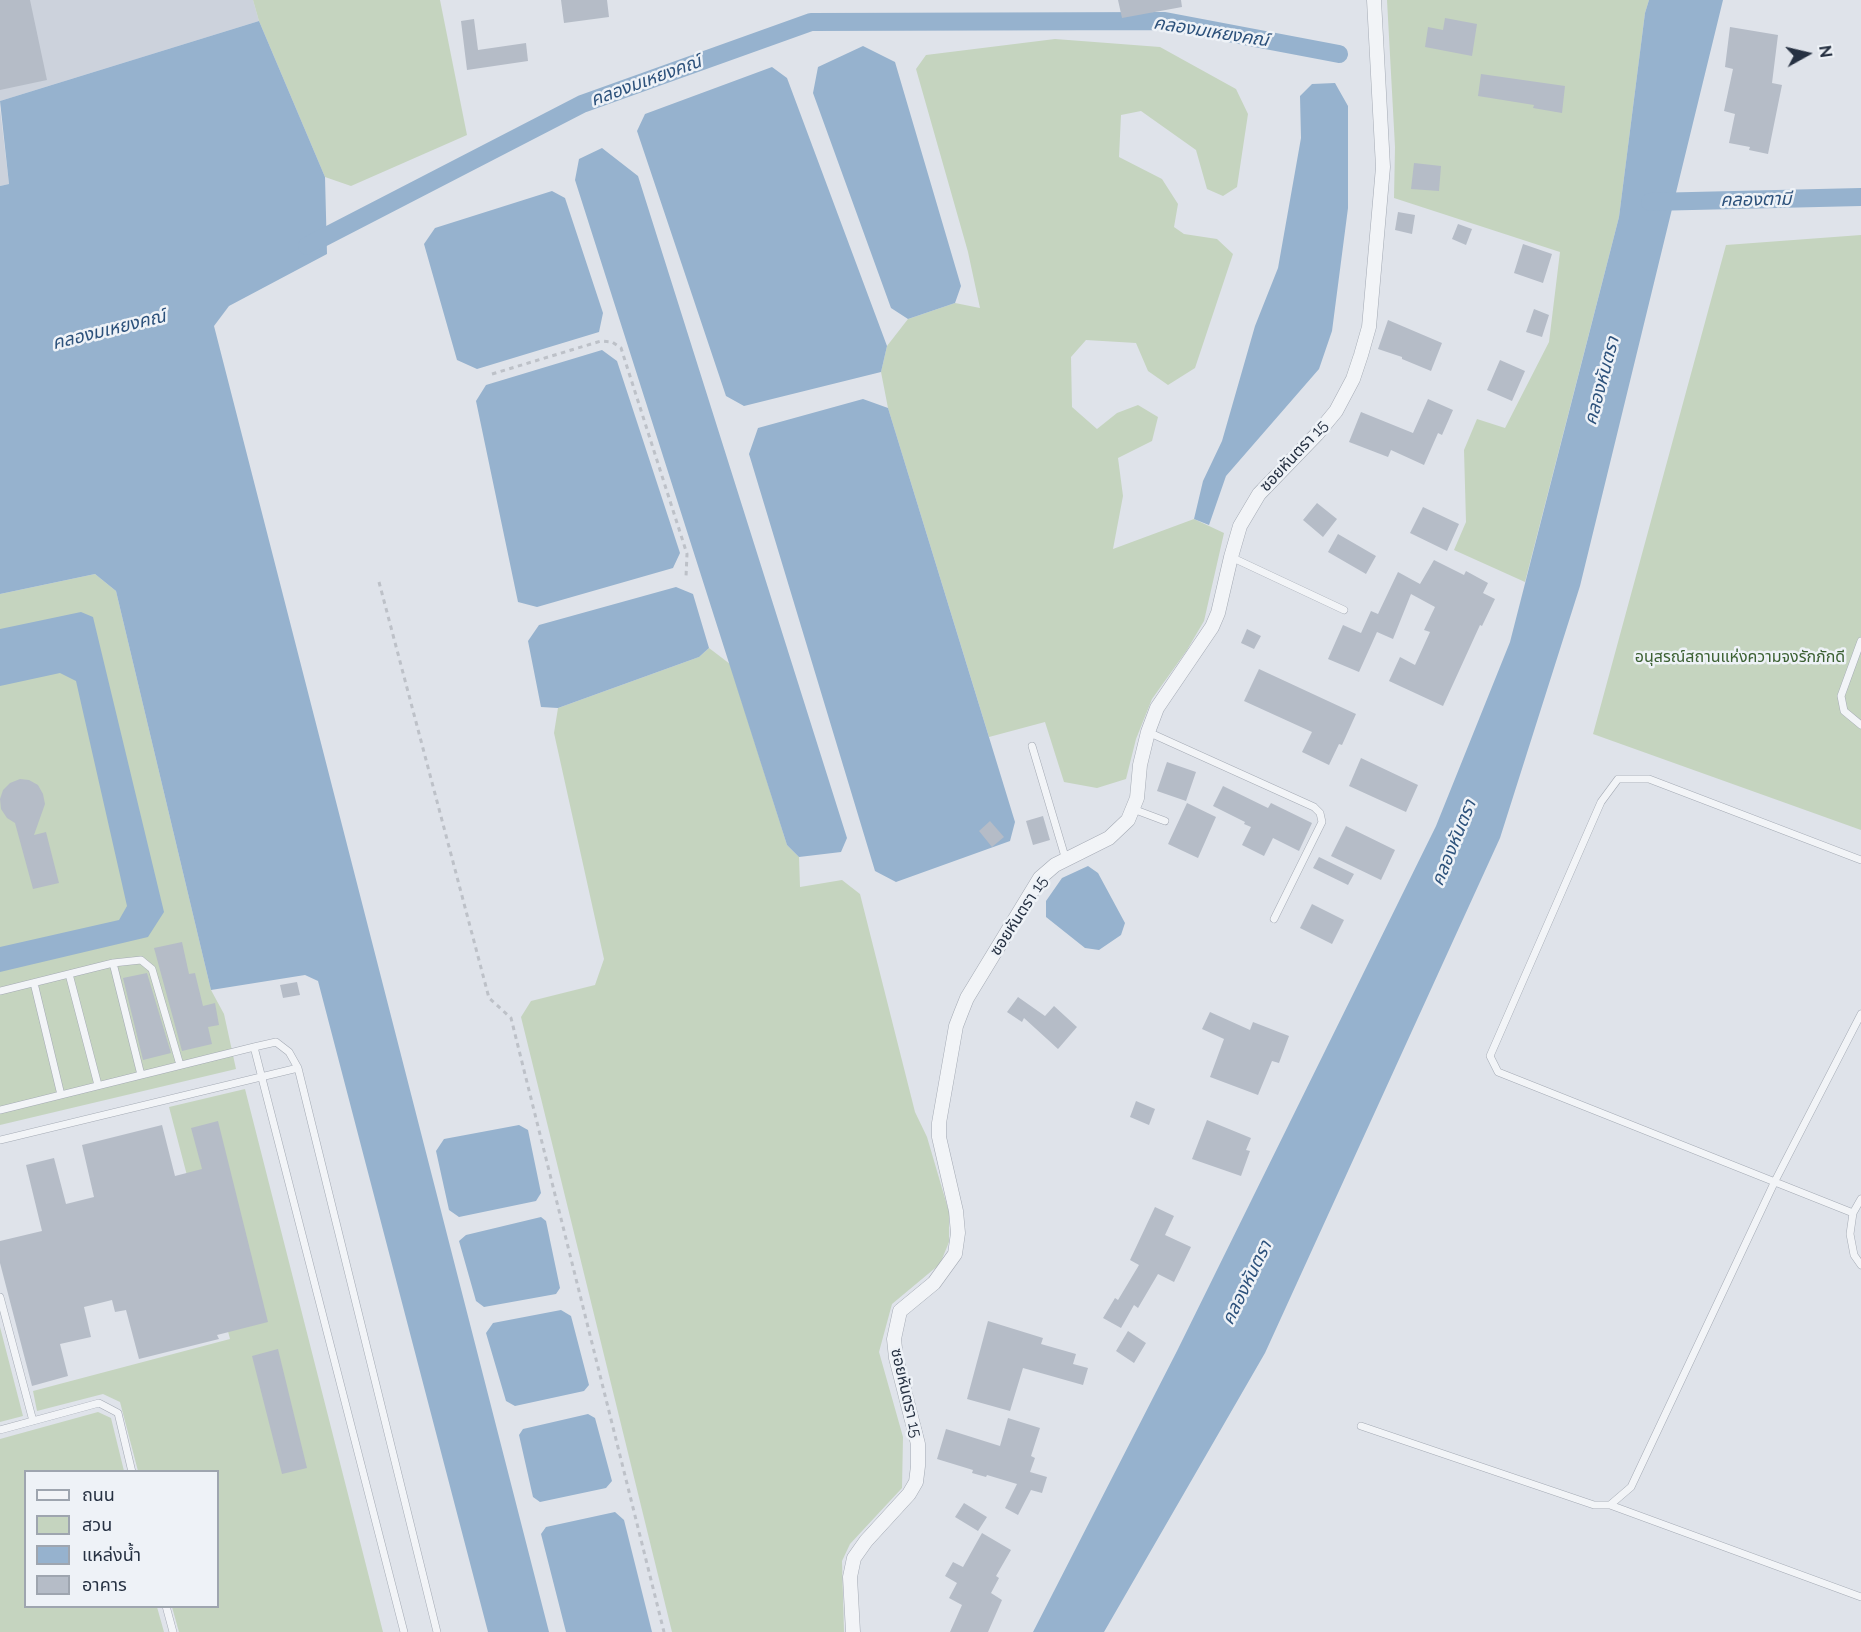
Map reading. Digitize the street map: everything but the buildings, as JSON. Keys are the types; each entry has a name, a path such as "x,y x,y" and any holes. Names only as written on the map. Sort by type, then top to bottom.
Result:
{"street":[{"name":"ซอยหันตรา 15","path":"853,1632 850,1576 854,1558 866,1541 909,1494 916,1482 918,1444 896,1358 894,1339 900,1311 934,1283 955,1254 958,1233 956,1211 939,1137 939,1123 956,1026 967,998 1041,878 1055,865 1109,838 1128,820 1137,798 1140,765 1157,708 1212,627 1218,613 1240,526 1258,494 1317,434 1336,411 1353,379 1369,327 1383,167 1374,0"}],"lane":[{"path":"1231,557 1344,610"},
{"path":"1861,641 1841,696 1844,711 1861,725"},
{"path":"1148,732 1314,807 1320,813 1322,822 1274,919"},
{"path":"1032,746 1066,860"},
{"path":"1853,1213 1498,1072 1490,1056 1601,802 1618,779 1648,779 1861,860"},
{"path":"1133,808 1165,821"},
{"path":"0,991 113,963 141,960 152,969 180,1065"},
{"path":"113,963 141,1075"},
{"path":"69,974 98,1085"},
{"path":"34,982 62,1095"},
{"path":"1610,1505 1631,1487 1775,1181 1861,1014"},
{"path":"0,1110 276,1042 288,1052 298,1068 437,1632"},
{"path":"254,1047 404,1632"},
{"path":"0,1140 298,1068"},
{"path":"1861,1199 1853,1213 1850,1234 1854,1255 1861,1264"},
{"path":"0,1297 33,1421"},
{"path":"0,1430 99,1403 118,1413 132,1470"},
{"path":"1361,1425 1594,1505 1610,1505 1861,1597"},
{"path":"166,1608 172,1632"}],"path":[{"path":"492,374 601,341 612,342 621,348 687,554 686,577"},
{"path":"380,582 489,998 511,1018 664,1632"}],"shaded area":[{"path":"0,0 253,0 259,21 0,101"},
{"path":"0,108 9,184 0,186"}],"green space":[{"path":"253,0 440,0 467,135 351,186 325,177 259,21"},
{"path":"1387,0 1649,0 1645,13 1619,217 1525,582 1454,550 1466,522 1464,450 1477,419 1505,428 1549,342 1560,252 1394,198 1395,147"},
{"path":"1055,39 1160,47 1236,89 1248,114 1237,187 1223,196 1207,189 1196,150 1141,111 1121,115 1119,157 1162,179 1178,204 1174,227 1184,234 1217,239 1233,254 1195,368 1168,385 1148,371 1136,343 1086,340 1071,357 1072,407 1097,429 1117,413 1138,405 1158,417 1152,441 1118,458 1123,496 1113,549 1194,519 1224,533 1204,621 1187,650 1152,699 1136,739 1126,779 1097,788 1064,782 1045,722 989,737 888,408 881,372 887,346 908,319 955,303 980,308 968,252 916,69 926,55"},
{"name":"อนุสรณ์สถานแห่งความจงรักภักดี","path":"1861,235 1861,830 1593,734 1726,245"},
{"path":"95,574 116,591 211,990 224,1014 236,1069 0,1125 0,594"},
{"path":"709,648 730,664 787,845 799,857 800,887 842,880 860,894 915,1112 927,1137 949,1212 949,1242 940,1264 892,1304 879,1352 903,1437 902,1488 850,1544 842,1561 844,1632 672,1632 521,1017 531,1001 595,985 604,959 554,733 558,708 699,657"},
{"path":"245,1089 383,1632 179,1632 172,1608 219,1608 219,1470 138,1470 120,1402 103,1394 37,1411 33,1391 230,1339 169,1107"},
{"path":"0,1327 23,1416 0,1422"},
{"path":"98,1412 111,1418 124,1470 24,1470 24,1608 157,1608 164,1632 0,1632 0,1439"}],"water":[{"name":"คลองหันตรา","path":"1649,0 1723,0 1580,586 1500,838 1265,1353 1104,1632 1033,1632 1177,1351 1436,826 1510,642 1619,217 1645,13"},
{"path":"259,21 325,177 327,254 229,306 214,326 549,1632 488,1632 318,981 305,975 211,990 116,591 95,574 0,594 0,186 9,184 0,101"},
{"path":"863,46 895,62 961,286 955,303 908,319 891,308 813,93 818,67"},
{"path":"772,67 787,78 887,346 881,372 744,406 726,396 637,131 645,114"},
{"path":"1335,83 1348,106 1348,208 1332,331 1319,369 1226,476 1209,525 1194,519 1203,481 1222,441 1255,326 1278,268 1301,138 1300,96 1312,84"},
{"path":"602,148 638,176 847,838 841,852 799,857 787,845 575,180 579,159"},
{"path":"552,191 565,198 603,313 599,332 477,369 457,360 424,244 435,228"},
{"path":"602,350 617,361 680,553 673,568 537,607 518,602 476,401 486,385"},
{"path":"863,399 888,408 1015,822 1010,841 896,882 875,871 749,454 758,428"},
{"path":"676,587 693,594 709,648 699,657 558,708 541,707 528,641 539,625"},
{"path":"81,612 93,617 164,912 148,937 0,972 0,947 119,920 127,906 76,681 60,673 0,686 0,629"},
{"path":"1088,866 1098,873 1125,923 1121,935 1099,950 1085,948 1046,917 1046,901 1062,878"},
{"path":"519,1125 528,1130 541,1193 536,1201 459,1217 449,1210 436,1151 444,1139"},
{"path":"541,1217 546,1221 560,1288 556,1294 484,1307 476,1301 459,1241 466,1235"},
{"path":"561,1310 571,1316 589,1385 584,1391 515,1406 506,1401 486,1333 493,1323"},
{"path":"588,1414 595,1418 612,1481 606,1488 540,1502 533,1497 519,1435 523,1429"},
{"path":"615,1512 624,1520 652,1632 566,1632 541,1534 546,1527"}],"waterway":[{"name":"คลองมเหยงคณ์","path":"307,246 582,104 811,22 1165,21 1339,54"},
{"name":"คลองตามี","path":"1650,202 1861,197"}]}
